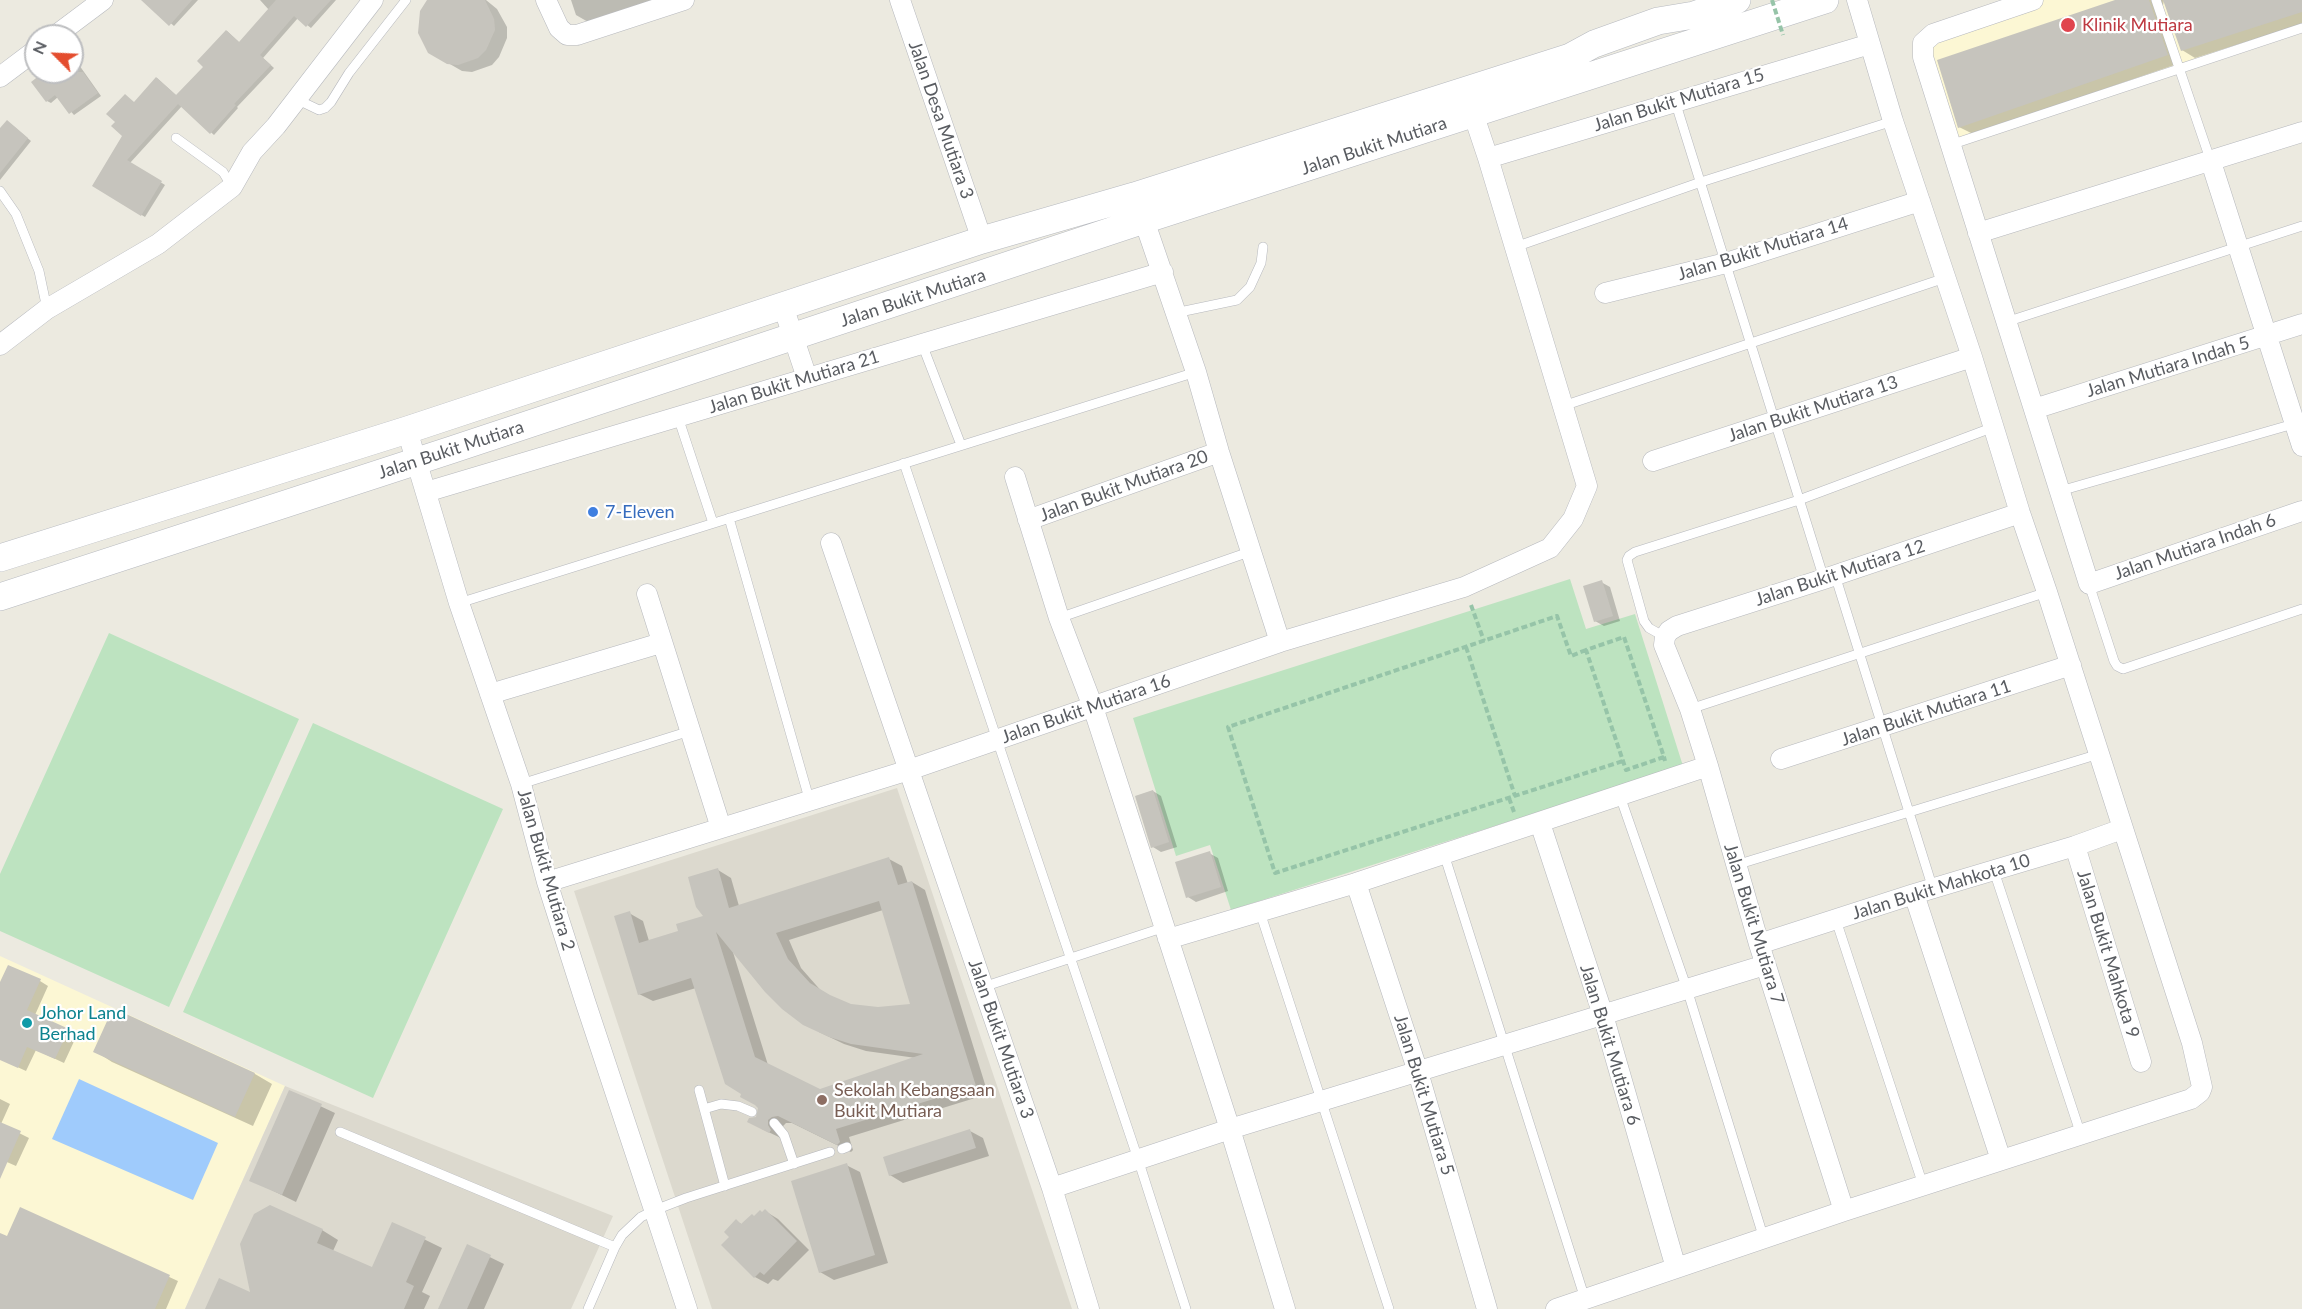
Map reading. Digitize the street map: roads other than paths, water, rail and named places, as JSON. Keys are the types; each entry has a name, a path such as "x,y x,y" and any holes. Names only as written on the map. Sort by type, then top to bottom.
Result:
{"street":[{"path":"71,24 103,0"},
{"path":"0,345 47,309 158,244 232,187 252,152 373,0"},
{"path":"546,0 559,28 567,35 577,35 684,0"},
{"name":"Jalan Desa Mutiara 3","path":"900,0 982,240"},
{"name":"Jalan Bukit Mutiara","path":"0,597 417,462 1144,220 1469,102 1594,44 1658,21 1694,15 1737,0"},
{"name":"Jalan Bukit Mutiara","path":"0,558 407,430 982,240 1825,0"},
{"path":"1556,1309 1844,1211 2191,1099 2202,1087 2192,1043 2020,513 1972,357 1893,121 1857,0"},
{"path":"2033,0 1933,34 1923,43 1923,57 2089,584"},
{"name":"Jalan Bukit Mutiara 15","path":"1488,158 1870,44"},
{"path":"0,76 24,59"},
{"path":"1469,102 1563,406"},
{"path":"1978,233 2302,132"},
{"path":"2211,162 2267,336 2298,422 2302,446"},
{"name":"Jalan Bukit Mutiara 14","path":"1605,294 1726,263 1920,201"},
{"path":"1144,220 1196,372 1219,452 1280,642"},
{"path":"982,240 996,251 1012,257 1030,259"},
{"path":"967,280 977,268 982,255 982,240"},
{"name":"Jalan Bukit Mutiara 21","path":"426,492 1163,272"},
{"path":"783,306 807,378"},
{"name":"Jalan Mutiara Indah 5","path":"2034,409 2302,324"},
{"name":"Jalan Bukit Mutiara 13","path":"1653,461 1972,357"},
{"name":"Jalan Bukit Mutiara 16","path":"547,882 810,802 998,740 1280,642 1464,587 1550,548 1573,519 1587,486 1563,406"},
{"name":"Jalan Bukit Mutiara 2","path":"407,430 459,603 521,784 547,882 687,1309"},
{"name":"Jalan Bukit Mutiara 20","path":"1028,520 1219,452"},
{"path":"1015,477 1059,618 1093,707 1230,1129 1285,1309"},
{"name":"Jalan Mutiara Indah 6","path":"2089,584 2302,511"},
{"name":"Jalan Bukit Mutiara 12","path":"1665,637 1677,626 2020,513"},
{"name":"Jalan Bukit Mutiara 3","path":"831,543 1052,1188 1089,1309"},
{"path":"647,594 721,828"},
{"name":"Jalan Bukit Mutiara 7","path":"1665,637 1664,645 1690,710 1708,766 1765,964 1844,1211"},
{"path":"490,694 661,643"},
{"name":"Jalan Bukit Mutiara 11","path":"1780,759 2071,665"},
{"path":"1166,933 1260,912 1356,883 1708,766"},
{"name":"Jalan Bukit Mutiara 6","path":"1540,823 1603,1015 1676,1268"},
{"name":"Jalan Bukit Mahkota 10","path":"1759,944 2075,846 2122,829"},
{"name":"Jalan Bukit Mahkota 9","path":"2075,846 2141,1062"},
{"name":"Jalan Bukit Mutiara 5","path":"1356,883 1418,1072 1486,1309"},
{"path":"1924,891 2001,1160"},
{"path":"1052,1188 1230,1129 1765,964"}],"lane":[{"path":"296,99 319,110 325,108 349,73 406,0"},
{"path":"2156,0 2211,162"},
{"path":"1950,145 2302,28"},
{"path":"1675,101 1799,500 1859,654 1909,812 1924,891"},
{"path":"1515,247 1701,182 1893,121"},
{"path":"176,138 223,172 232,187"},
{"path":"0,191 16,214 39,271 47,309"},
{"path":"2006,322 2302,226"},
{"path":"1175,313 1237,300 1250,287 1261,263 1263,247"},
{"path":"1563,406 1945,278"},
{"path":"922,343 961,445"},
{"path":"459,603 1196,372"},
{"path":"678,416 713,523"},
{"path":"2060,491 2298,422"},
{"path":"1665,637 1649,628 1644,621 1627,560 1635,552 1799,500 1994,427"},
{"path":"904,463 1138,1159 1186,1309"},
{"path":"729,518 810,802"},
{"path":"1059,618 1252,551"},
{"path":"2089,584 2114,661 2123,669 2302,609"},
{"path":"1690,710 2047,592"},
{"path":"521,784 690,731"},
{"path":"1736,865 2099,754"},
{"path":"1620,796 1687,989 1764,1239"},
{"path":"1444,854 1585,1299"},
{"path":"1994,871 2081,1135"},
{"path":"1260,912 1389,1309"},
{"path":"1836,920 1923,1185"},
{"path":"983,987 1070,958 1166,933"},
{"path":"699,1090 725,1186"},
{"path":"704,1109 721,1104 738,1106 752,1112"},
{"path":"774,1123 784,1136 794,1164"},
{"path":"340,1132 615,1247"},
{"path":"588,1309 615,1247 622,1235 641,1217 655,1210 830,1152"}],"water":[{"path":"79,1079 218,1143 193,1200 52,1139"}],"place":[{"name":"Klinik Mutiara","path":"2068,25"},
{"name":"7-Eleven","path":"593,512"},
{"name":"Johor Land Berhad","path":"27,1023"},
{"name":"Sekolah Kebangsaan Bukit Mutiara","path":"822,1100"}]}
